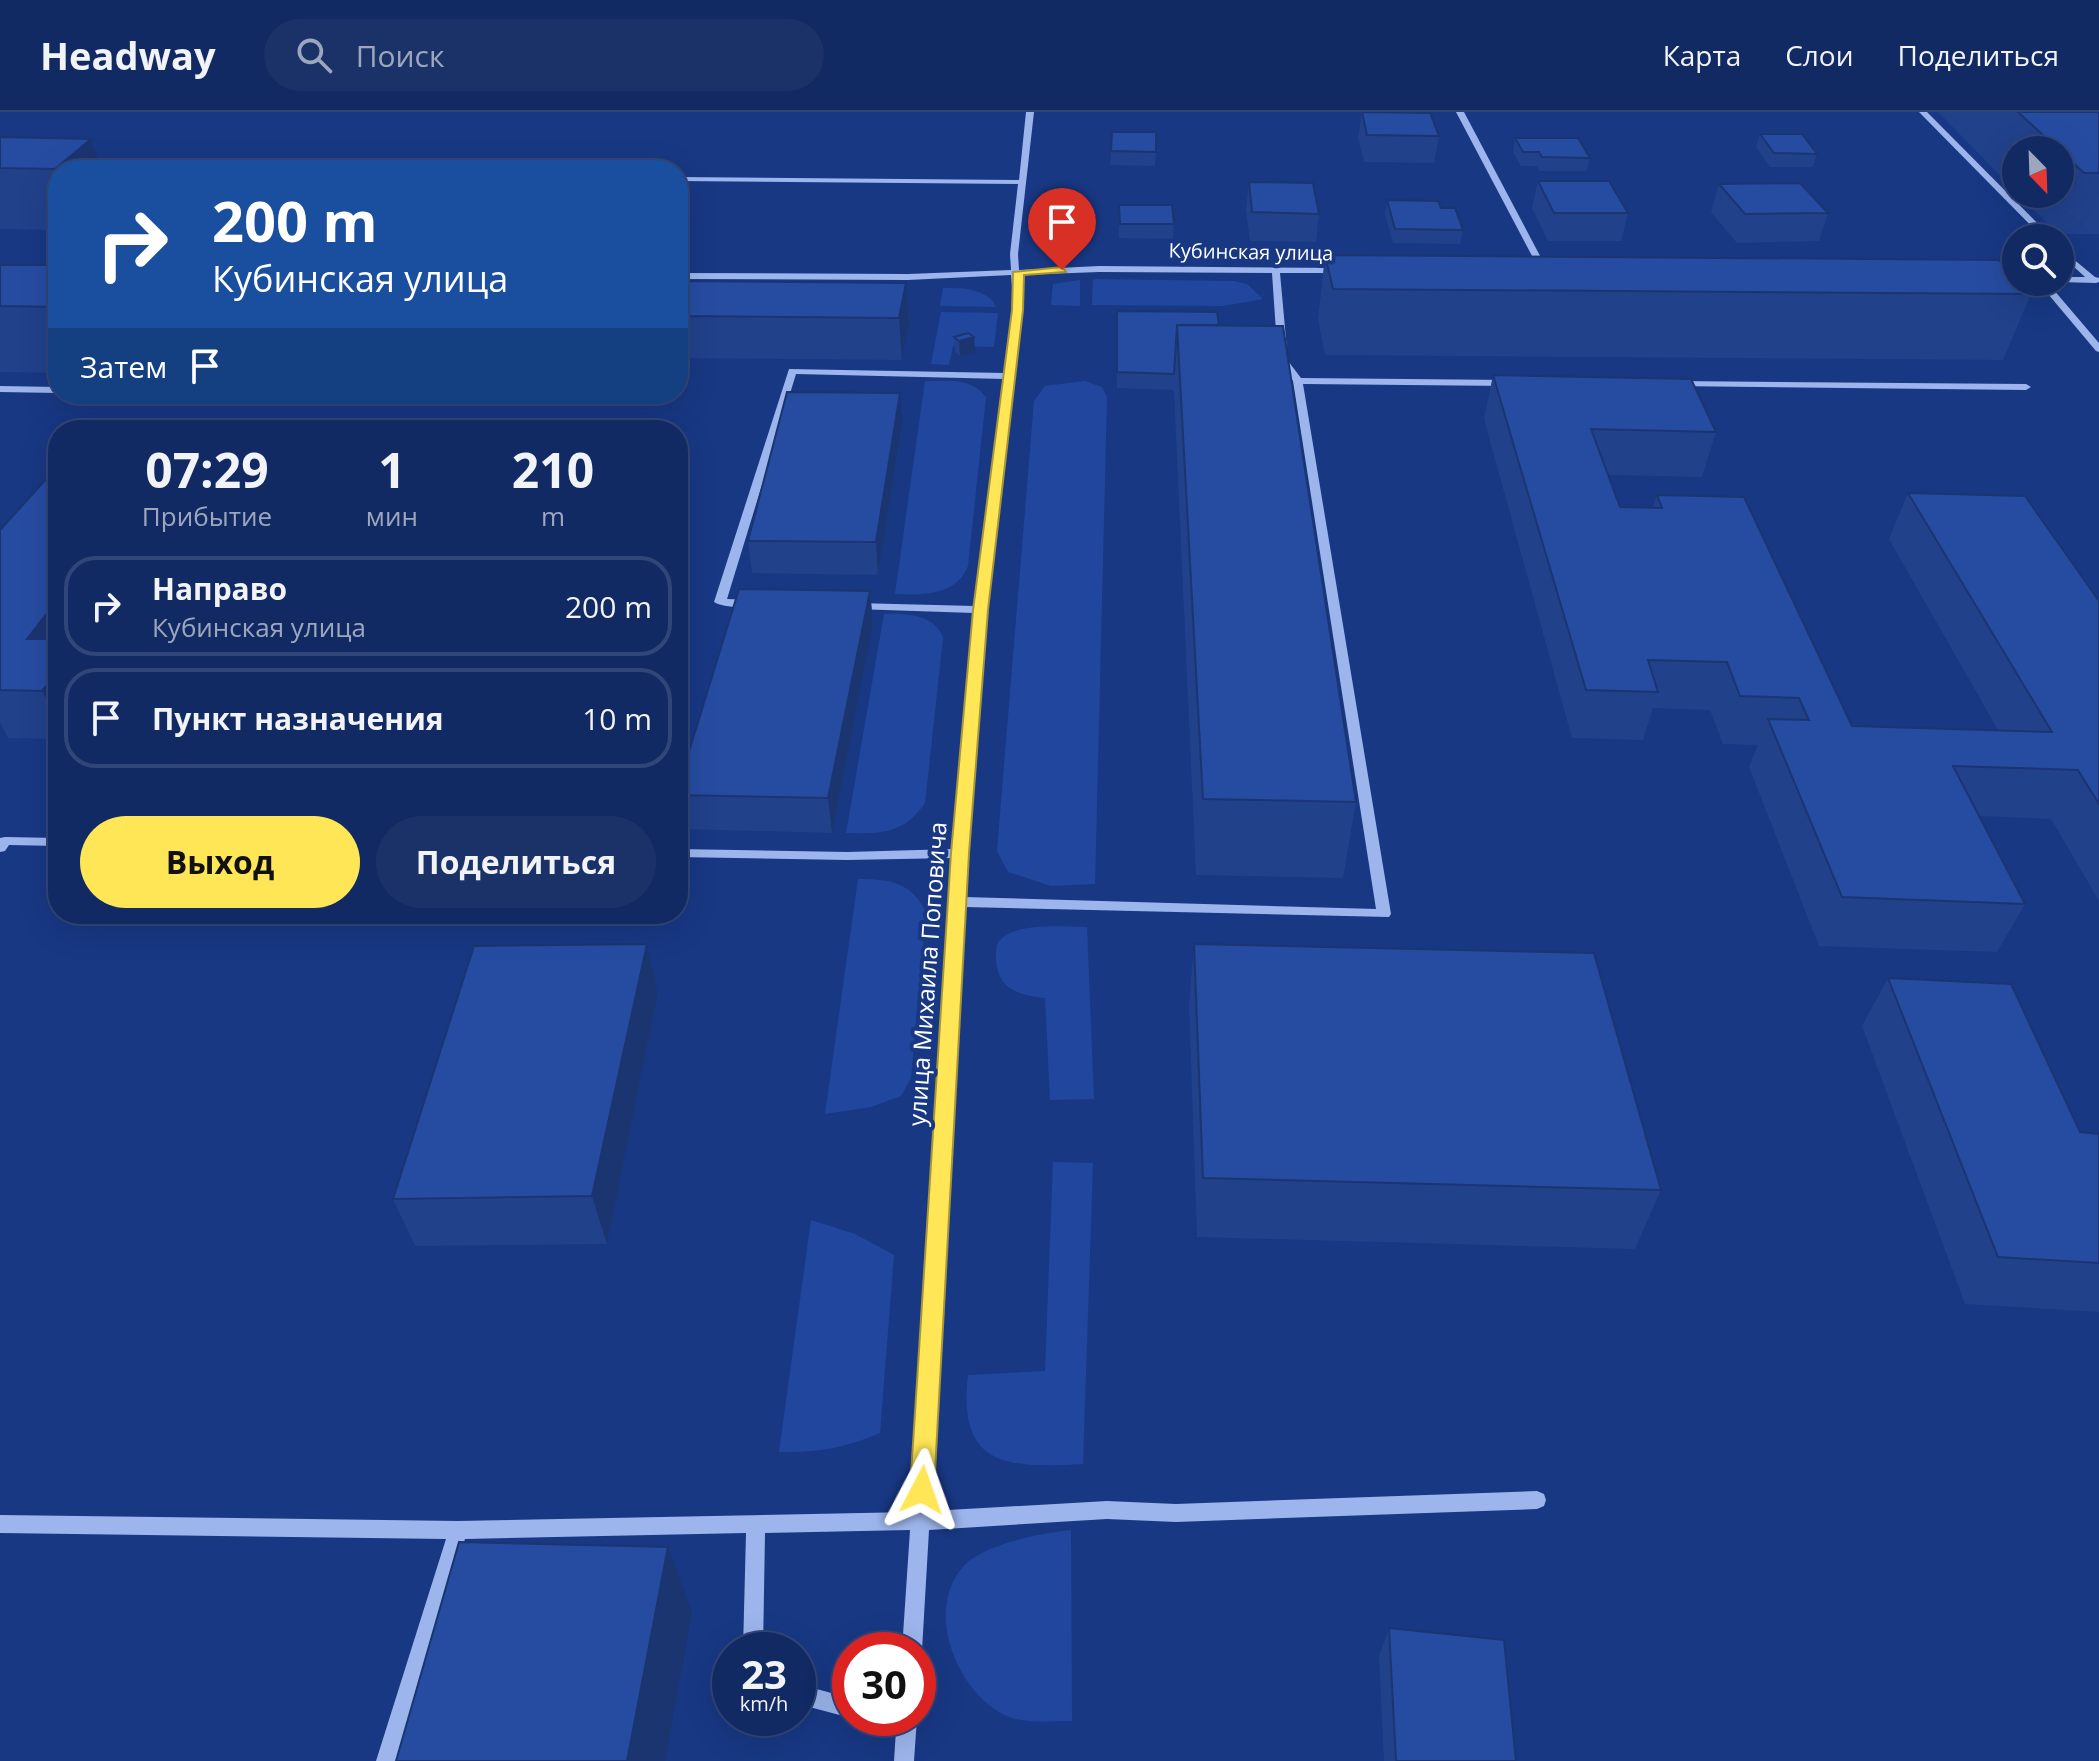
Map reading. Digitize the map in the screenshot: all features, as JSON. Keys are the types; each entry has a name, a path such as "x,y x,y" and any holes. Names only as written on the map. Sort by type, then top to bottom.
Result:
{"street":[{"name":"улица Михаила Поповича","path":"913,1632 960,853 980,610 1018,310 1018,272 1014,254 1030,112"},
{"path":"1460,112 1545,273"},
{"path":"1923,112 2034,224"},
{"path":"70,155 94,160"},
{"path":"688,179 1021,182"},
{"path":"2074,262 2096,280"},
{"name":"Кубинская улица","path":"688,276 908,277 1099,269 1355,272"},
{"path":"958,902 1384,914 1298,381 1283,361 1276,271"},
{"path":"1530,273 1561,273"},
{"path":"2074,280 2096,280"},
{"path":"2054,296 2099,349"},
{"path":"765,603 720,602 792,371 1009,376"},
{"path":"1298,381 1520,383"},
{"path":"1662,384 2026,387"},
{"path":"0,389 48,390"},
{"path":"839,606 980,610"},
{"path":"0,848 5,841 48,842"},
{"path":"688,853 847,856 960,853"},
{"path":"0,1524 458,1530 920,1521 1107,1510 1176,1513 1537,1500"},
{"path":"753,1632 756,1525"},
{"path":"386,1761 458,1530"},
{"path":"902,1736 904,1761"}],"shaded area":[{"path":"1093,279 1234,281 1247,284 1263,299 1223,306 1092,305"},
{"path":"1080,280 1080,306 1051,305 1053,284"},
{"path":"943,288 980,293 996,307 940,306"},
{"path":"941,312 998,313 994,347 953,346 949,365 931,364"},
{"path":"925,381 966,383 986,397 968,566 955,583 938,592 895,594"},
{"path":"1085,381 1102,387 1107,397 1095,884 1051,886 1008,872 997,851 1034,401 1045,386"},
{"path":"884,614 910,615 926,620 939,630 943,638 925,803 909,821 890,830 846,833"},
{"path":"858,879 898,884 914,894 926,912 911,1078 901,1096 871,1107 825,1114"},
{"path":"1087,927 1094,1099 1050,1100 1045,998 1026,995 1004,983 997,967 997,947 1001,939 1019,930"},
{"path":"1053,1162 1093,1163 1083,1464 1032,1465 994,1456 980,1445 971,1429 967,1406 968,1375 1045,1371"},
{"path":"811,1220 855,1234 894,1255 880,1433 831,1448 779,1452"},
{"path":"1071,1530 1072,1721 1016,1719 999,1712 983,1700 958,1666 946,1625 946,1605 951,1585 962,1568 983,1552 1029,1537"}],"building":[{"path":"1362,112 1430,113 1439,136 1367,135"},
{"path":"2018,112 2099,112 2099,173 2084,173 2074,164 2074,136 2044,136"},
{"path":"1112,132 1156,132 1156,152 1111,151"},
{"path":"1760,134 1802,134 1817,154 1774,153"},
{"path":"0,137 91,139 66,160 48,160 48,169 0,168"},
{"path":"1515,138 1578,138 1590,158 1542,157 1539,152 1523,152"},
{"path":"1538,181 1609,181 1628,213 1554,213"},
{"path":"1249,182 1313,183 1319,214 1252,212"},
{"path":"1800,183 1828,213 1745,214 1719,184"},
{"path":"1387,200 1438,201 1441,208 1455,208 1463,230 1395,229"},
{"path":"1119,205 1172,205 1174,224 1120,224"},
{"path":"1325,255 1999,260 2002,263 2002,294 1333,289"},
{"path":"0,265 48,265 48,307 0,306"},
{"path":"688,281 906,283 899,318 688,316"},
{"path":"1117,311 1217,312 1219,325 1177,325 1174,374 1117,372"},
{"path":"1177,325 1283,326 1356,802 1203,799"},
{"path":"968,333 974,337 959,341 954,337"},
{"path":"1493,375 1691,379 1716,432 1591,429 1620,507 1662,508 1657,495 1744,497 1852,726 2052,732 1908,493 2025,496 2099,601 2099,804 2078,770 1953,766 2025,904 1842,897 1768,719 1809,720 1799,698 1740,696 1727,662 1648,660 1658,692 1586,690"},
{"path":"787,392 900,393 876,542 748,541"},
{"path":"48,477 48,612 27,639 48,639 48,683 42,691 0,690 0,530"},
{"path":"739,589 870,591 828,798 688,795 688,755"},
{"path":"647,944 592,1196 393,1199 474,946"},
{"path":"1194,944 1594,953 1661,1190 1203,1178"},
{"path":"1888,978 2011,984 2080,1132 2099,1134 2099,1263 1998,1257"},
{"path":"459,1542 668,1547 627,1761 396,1761"},
{"path":"1389,1628 1504,1640 1516,1761 1396,1761"}],"route":[{"path":"922,1490 960,853 980,610 1018,310 1018,272 1062,270"}]}
